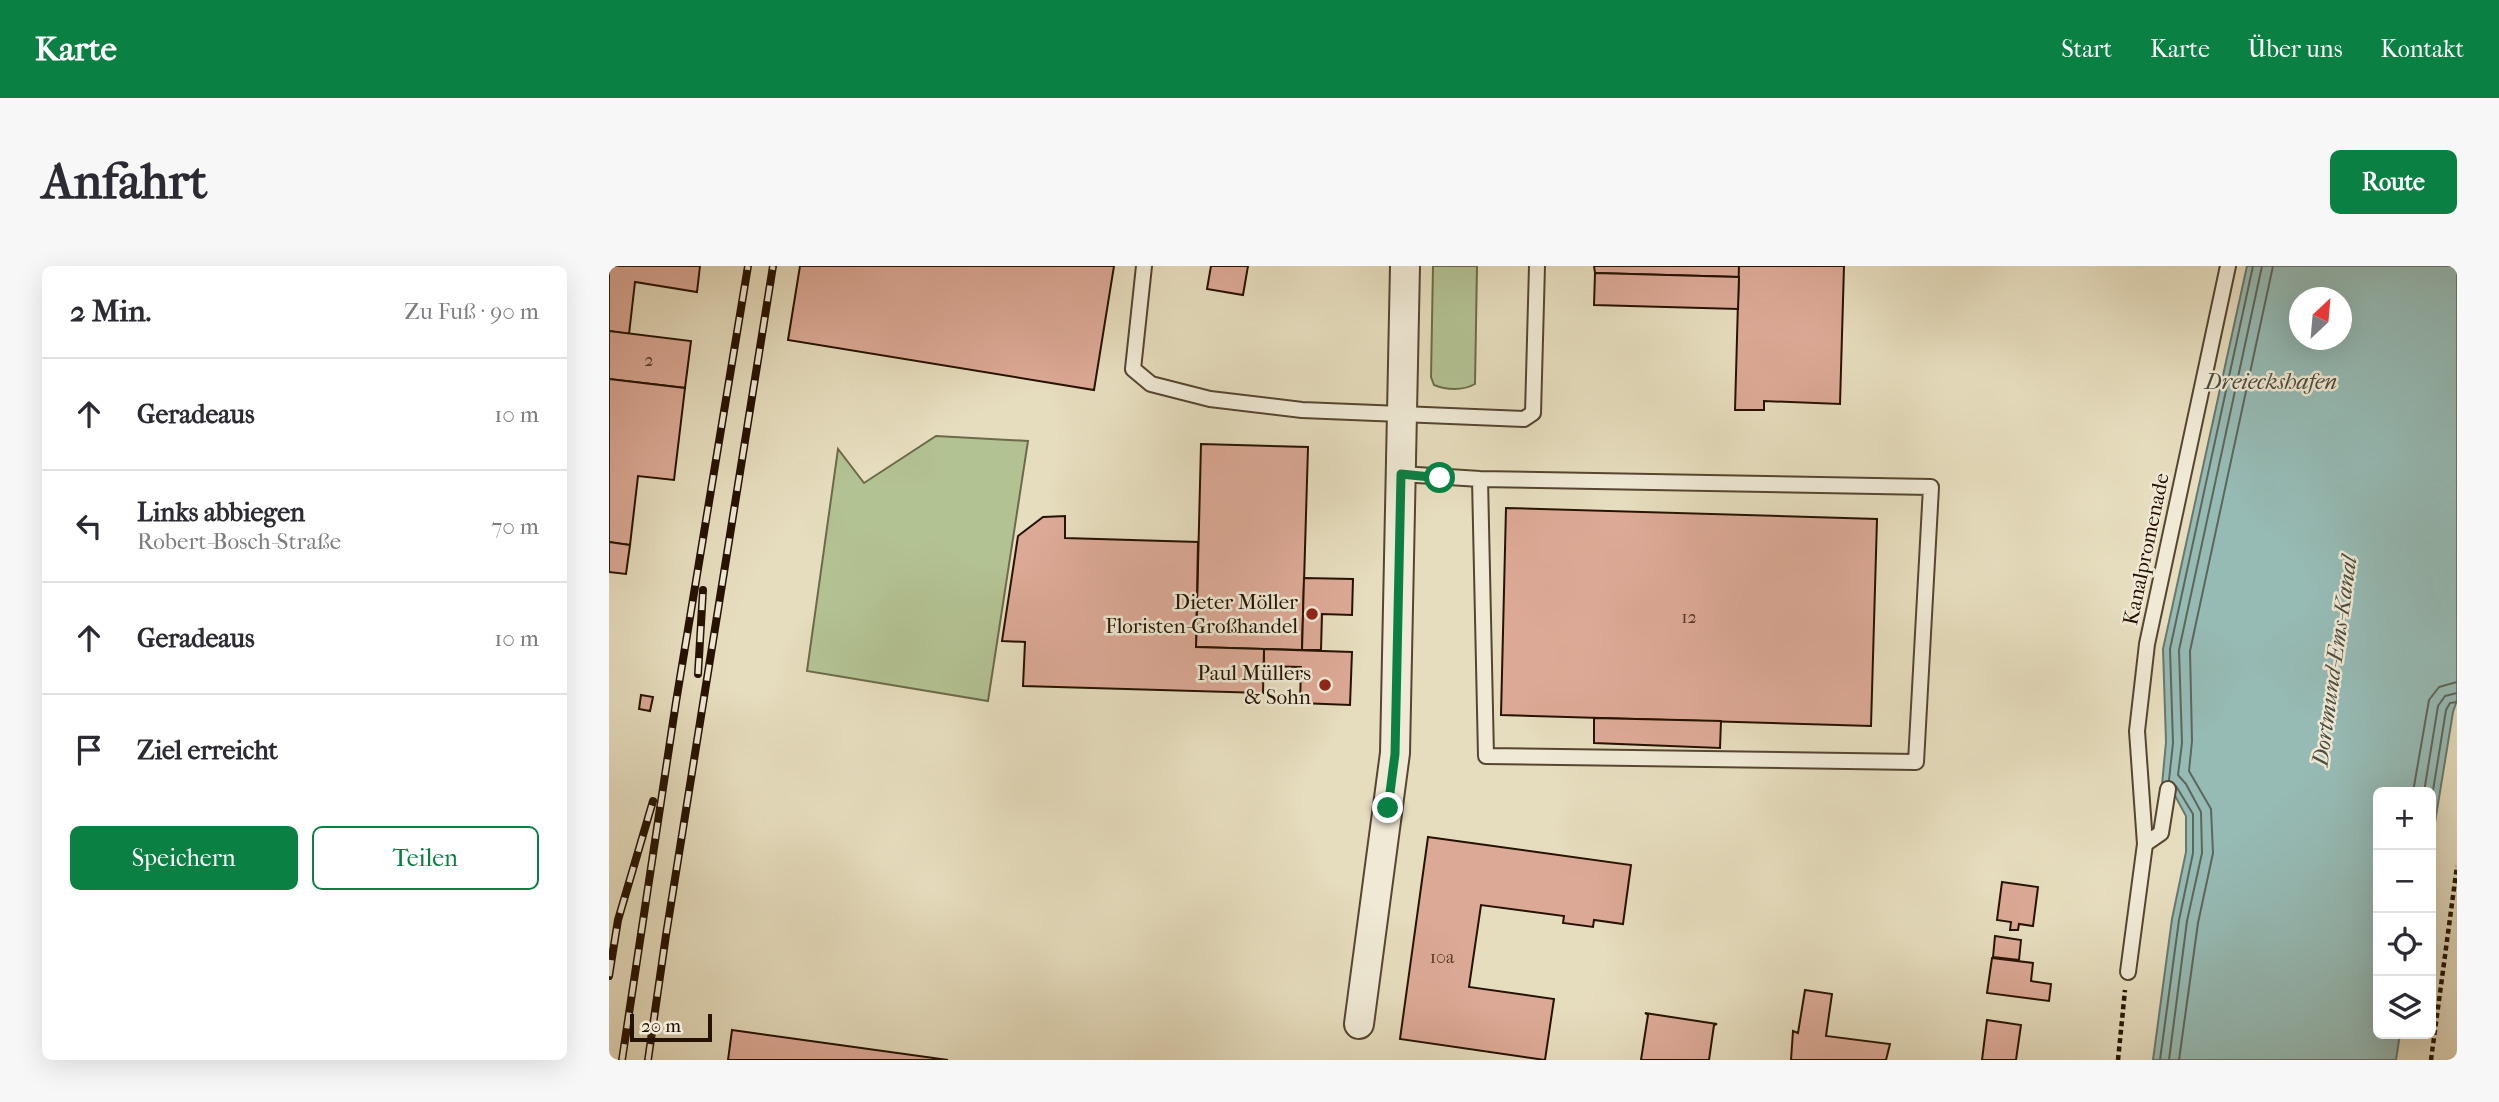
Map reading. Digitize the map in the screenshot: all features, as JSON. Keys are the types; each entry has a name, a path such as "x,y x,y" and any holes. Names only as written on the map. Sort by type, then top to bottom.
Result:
{"street":[{"path":"1359,1024 1393,770 1405,266"}],"lane":[{"path":"1144,266 1133,369 1151,384 1210,399 1302,410 1524,419 1533,413 1537,266"},
{"name":"Kanalpromenade","path":"2127,972 2145,844 2137,731 2147,644 2228,266"},
{"path":"1401,474 1480,479 1931,487 1916,762 1486,757 1480,479"},
{"name":"Kanalpromenade","path":"2145,844 2161,833 2168,789"}],"path":[{"path":"2431,1060 2457,866"},
{"path":"2118,1060 2127,972"}],"green space":[{"path":"1433,266 1477,266 1475,384 1465,388 1439,387 1434,385 1431,377"},
{"path":"936,436 1028,441 988,701 807,671 838,449 864,483"}],"water":[{"path":"2247,266 2457,266 2457,700 2436,816 2436,787 2373,787 2373,1039 2399,1039 2396,1060 2153,1060 2172,919 2186,852 2186,816 2173,792 2162,785 2166,742 2163,649"}],"building":[{"path":"609,266 700,266 697,292 635,282 629,334 609,331"},
{"path":"800,266 1114,266 1094,390 788,340"},
{"path":"1211,266 1248,266 1243,295 1207,289"},
{"path":"1594,266 1739,266 1739,277 1595,273"},
{"path":"1739,266 1844,266 1840,404 1764,401 1764,410 1735,410"},
{"path":"1595,273 1739,277 1738,309 1594,305"},
{"path":"609,331 691,341 685,388 609,379"},
{"path":"609,379 685,388 674,480 638,476 630,545 609,542"},
{"path":"1201,444 1308,447 1302,650 1196,647"},
{"path":"1506,508 1877,519 1871,726 1501,715"},
{"path":"1065,516 1065,538 1198,542 1196,647 1264,649 1263,693 1023,686 1025,642 1002,641 1018,536 1043,517"},
{"path":"609,542 630,545 626,574 609,572"},
{"name":"Dieter Möller Floristen-Großhandel","path":"1304,578 1353,579 1352,615 1322,614 1321,650 1302,650"},
{"name":"Paul Müllers & Sohn","path":"1264,649 1352,652 1350,705 1300,703 1301,667 1264,666"},
{"path":"641,695 653,697 650,711 639,709"},
{"path":"1594,718 1721,721 1720,748 1594,743"},
{"path":"1428,837 1631,865 1623,924 1594,920 1593,927 1563,923 1564,916 1481,905 1469,987 1554,999 1545,1060 1400,1039"},
{"path":"2002,882 2038,887 2033,926 2019,924 2018,930 2010,930 2011,922 1997,920"},
{"path":"1995,936 2021,940 2019,960 1993,957"},
{"path":"1992,958 2033,963 2031,981 2051,984 2049,1001 1987,993"},
{"path":"1805,990 1832,994 1826,1036 1890,1044 1886,1060 1791,1060 1793,1031 1798,1033"},
{"path":"1645,1013 1717,1024 1714,1025 1709,1060 1641,1060 1648,1015"},
{"path":"1987,1020 2021,1025 2016,1060 1982,1060"},
{"path":"732,1030 948,1060 728,1060"}],"railway":[{"path":"622,1060 676,702 748,266"},
{"path":"648,1060 773,266"},
{"path":"698,674 703,590"},
{"path":"609,976 618,920 653,801"}],"place":[{"name":"Dieter Möller Floristen-Großhandel","path":"1312,614"},
{"name":"Paul Müllers & Sohn","path":"1325,685"}],"route":[{"path":"1388,808 1395,754 1401,474 1440,478"}],"water label":[{"name":"Dreieckshafen","path":"2271,381"},
{"name":"Dortmund-Ems-Kanal","path":"2334,661"}]}
